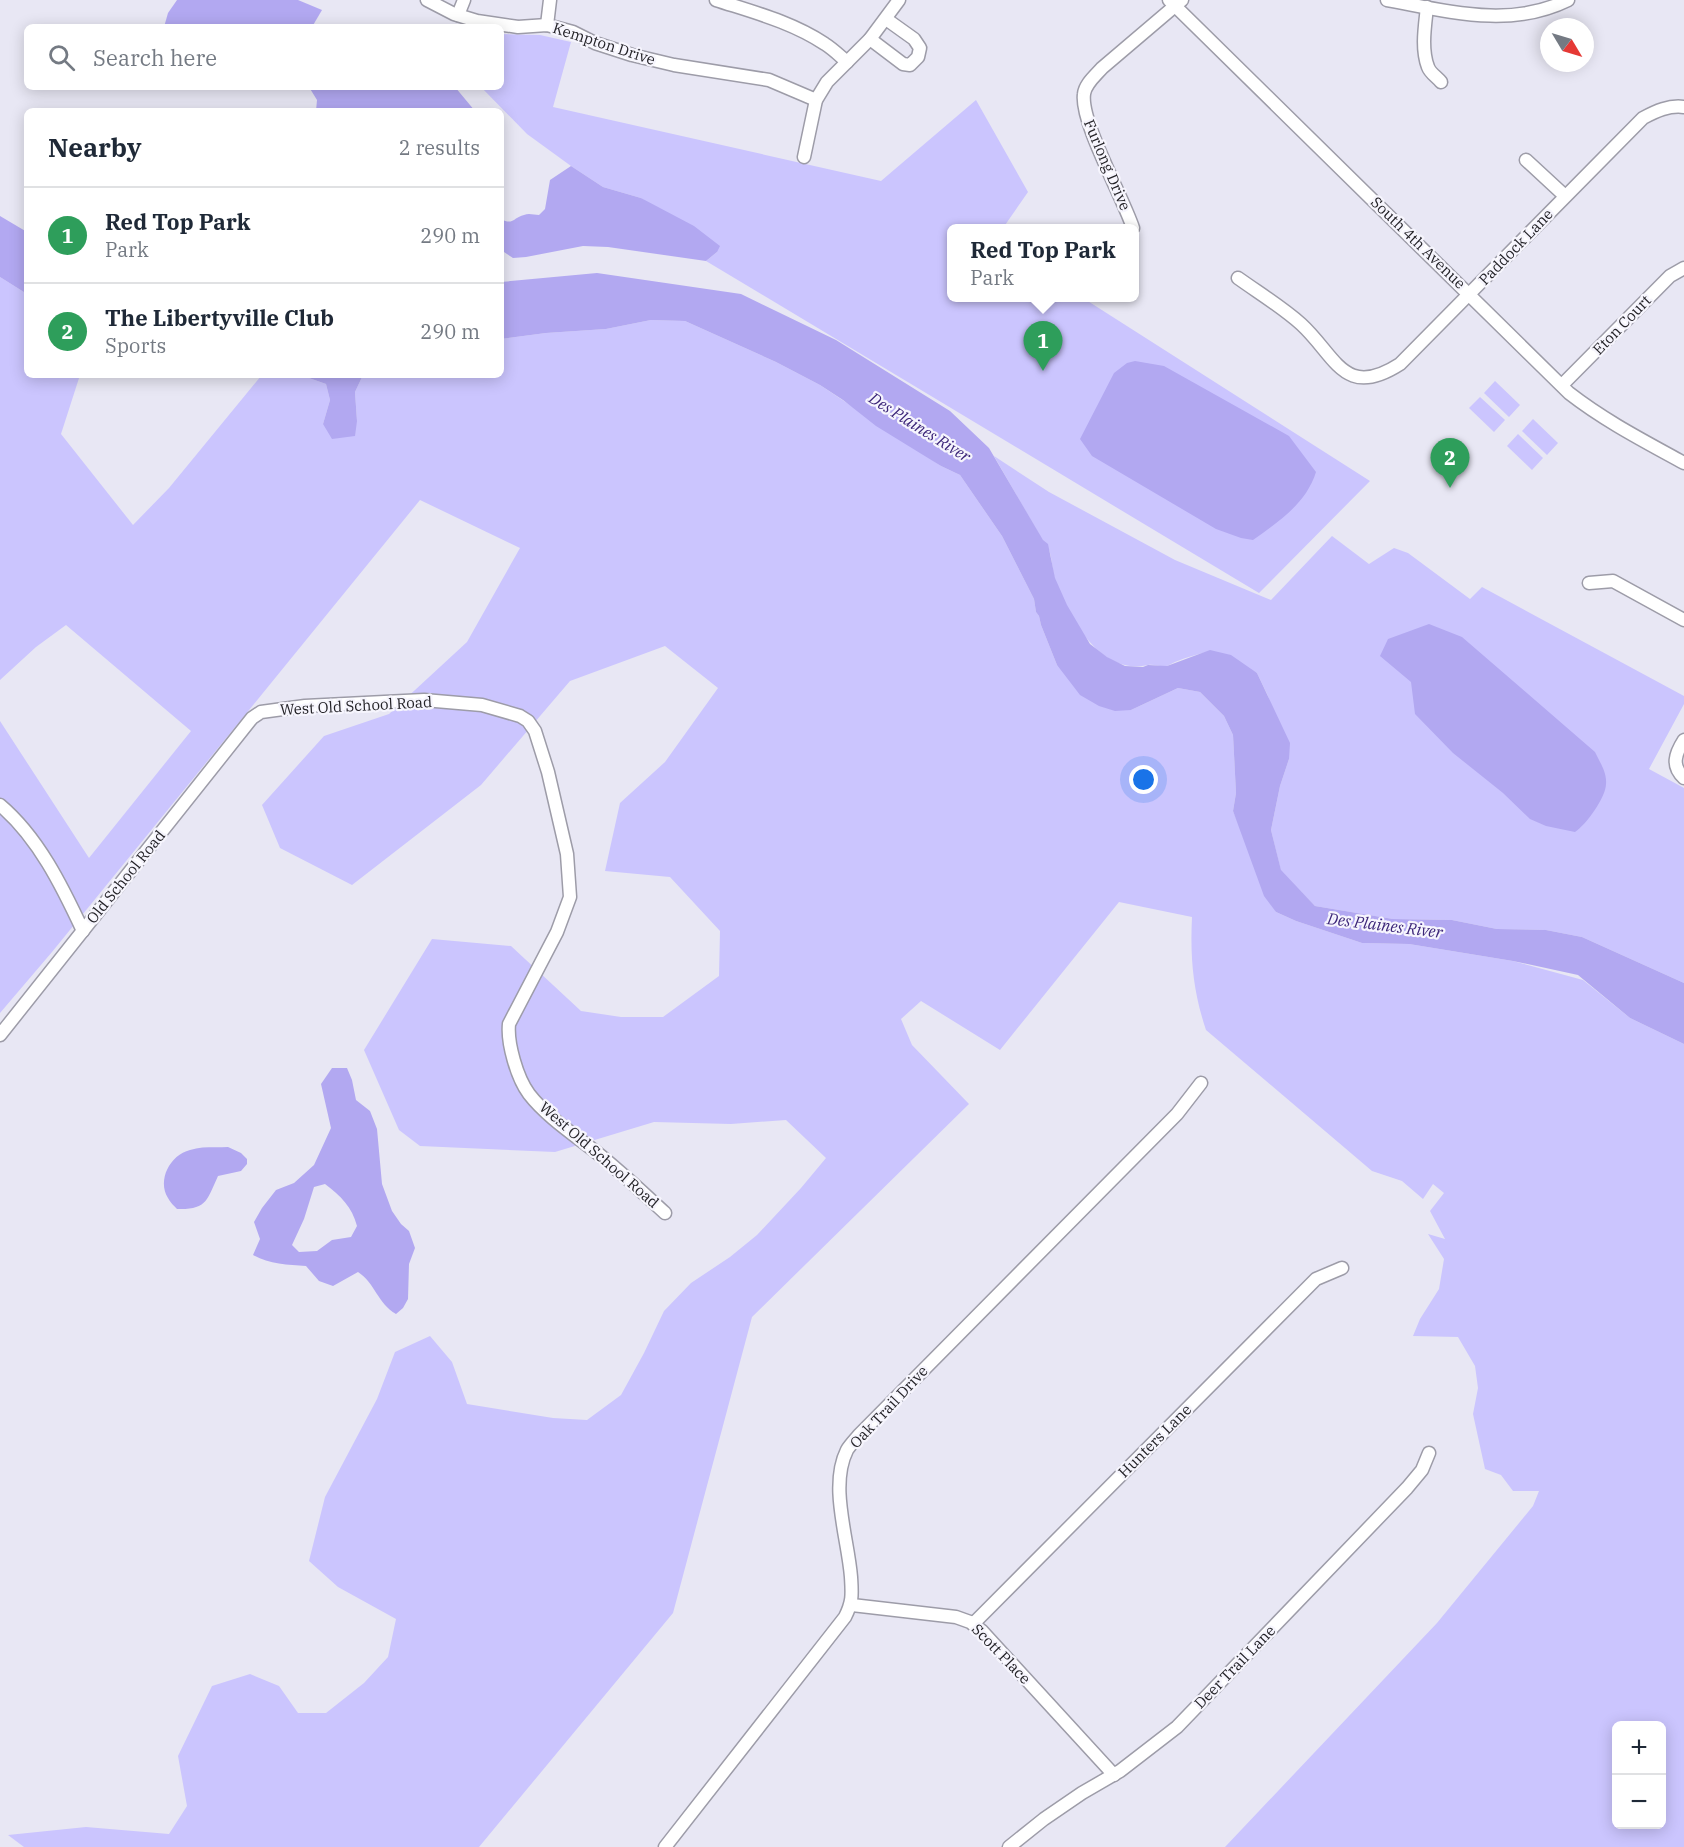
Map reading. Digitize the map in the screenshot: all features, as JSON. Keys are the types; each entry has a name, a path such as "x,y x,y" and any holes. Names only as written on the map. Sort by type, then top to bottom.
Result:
{"street":[{"name":"Kempton Drive","path":"427,0 458,15 492,24"},
{"path":"458,15 464,0"},
{"path":"547,25 550,0"},
{"path":"716,0 798,29 826,44 847,62"},
{"path":"804,157 816,100 827,82 870,39 898,0"},
{"path":"1387,0 1481,17 1508,17 1538,12 1568,0"},
{"name":"Furlong Drive","path":"1132,224 1086,119 1084,93 1090,81 1102,69 1176,2"},
{"name":"South 4th Avenue","path":"1176,2 1562,385 1595,413 1684,463"},
{"path":"1427,7 1425,56 1429,69 1441,82"},
{"path":"870,39 903,64 915,63 920,48 914,39 886,19"},
{"name":"Kempton Drive","path":"504,26 547,25 573,32 632,55 674,65 769,80 816,100"},
{"name":"Paddock Lane","path":"1238,278 1302,325 1336,366 1359,378 1375,377 1401,364 1643,118 1666,108 1684,107"},
{"path":"1526,160 1565,196"},
{"name":"Eton Court","path":"1562,385 1670,276 1684,268"},
{"path":"1589,583 1613,581 1684,620"},
{"name":"West Old School Road","path":"252,718 261,712 305,705 424,700 482,705 520,716 528,721 535,731 548,772 567,854 570,897 557,932 510,1024 508,1034 512,1053 528,1093 665,1213"},
{"name":"Old School Road","path":"0,1035 252,718"},
{"path":"1684,740 1675,759 1677,772 1684,778"},
{"path":"0,805 33,840 67,898 83,931"},
{"name":"Oak Trail Drive","path":"852,1605 850,1570 839,1486 841,1468 848,1449 859,1435 1177,1113 1201,1083"},
{"name":"Hunters Lane","path":"973,1624 1316,1279 1342,1268"},
{"name":"Deer Trail Lane","path":"1009,1847 1044,1819 1149,1750 1177,1727 1407,1488 1422,1470 1429,1453"},
{"path":"665,1847 852,1605"},
{"name":"Scott Place","path":"852,1605 956,1617 973,1624 982,1631 1114,1775"}],"shaded area":[{"path":"504,34 540,35 571,42 553,107 881,181 976,100 1028,192 1006,224 947,224 947,302 1089,302 1370,481 1259,593 706,261 717,252 641,198 603,187 571,166 527,134 484,90 504,90"},
{"path":"0,277 24,292 24,378 79,378 61,434 133,525 169,488 259,378 309,378 326,384 330,400 323,424 357,421 355,392 362,378 504,378 504,339 606,329 651,320 685,321 776,362 820,385 941,466 960,475 1002,536 1034,599 1036,612 1057,665 1131,710 1178,688 1200,692 1224,716 1233,735 1236,793 1233,811 1276,912 1362,943 1409,944 1513,961 1583,980 1630,1018 1684,1044 1684,1847 1225,1847 1437,1623 1533,1506 1539,1491 1513,1491 1501,1475 1485,1469 1473,1414 1478,1388 1475,1366 1458,1337 1413,1336 1420,1319 1439,1289 1444,1259 1428,1234 1445,1239 1430,1211 1444,1193 1433,1184 1423,1199 1402,1181 1372,1171 1206,1030 1193,974 1192,917 1119,902 1000,1050 921,1001 901,1019 912,1045 969,1104 752,1317 673,1613 479,1847 24,1847 8,1835 86,1827 169,1834 187,1806 178,1756 212,1686 250,1674 279,1686 298,1713 326,1713 364,1683 388,1657 396,1619 338,1587 309,1561 325,1497 377,1399 395,1352 430,1336 452,1362 467,1404 553,1418 587,1420 621,1395 664,1311 691,1283 730,1257 757,1235 826,1158 786,1120 731,1124 654,1122 555,1152 420,1146 399,1130 364,1050 432,939 511,946 581,1011 621,1017 663,1017 719,976 720,931 670,877 605,871 620,803 665,762 718,688 665,646 570,681 481,785 352,885 280,848 262,805 324,736 389,714 467,642 520,548 420,500 0,1013 0,721 89,858 191,731 66,625 36,647 0,680"},
{"path":"1495,381 1520,405 1509,417 1484,393"},
{"path":"1480,397 1505,420 1494,432 1469,408"},
{"path":"1533,419 1558,443 1547,455 1522,431"},
{"path":"1518,434 1543,458 1532,470 1507,446"},
{"path":"994,456 1049,492 1175,560 1271,600 1332,536 1369,564 1394,548 1408,553 1470,599 1482,587 1684,696 1684,704 1649,769 1684,788 1684,983 1582,937 1546,930 1497,929 1452,920 1393,919 1315,906 1281,871 1271,830 1280,786 1289,759 1268,696 1257,673 1210,651 1168,666 1131,666 1115,662 1101,653 1089,641 1069,610 1055,579 1049,549"}],"water":[{"path":"177,0 298,0 322,10 314,24 165,24 168,13"},
{"path":"311,90 458,90 472,108 316,108 317,100"},
{"path":"571,166 603,187 641,198 694,226 720,246 717,252 706,261 608,247 583,246 513,258 504,252 504,220 508,222 526,214 539,215 545,209 550,180"},
{"path":"0,216 24,230 24,292 0,277"},
{"name":"Des Plaines River","path":"597,273 741,294 836,340 950,411 989,448 1043,540 1048,544 1055,578 1067,605 1090,644 1107,657 1125,666 1167,666 1210,650 1231,655 1257,673 1290,743 1289,759 1280,786 1271,830 1281,870 1315,906 1393,919 1452,920 1497,929 1546,930 1582,937 1684,983 1684,1044 1630,1018 1578,975 1513,961 1409,944 1362,943 1276,912 1264,896 1233,811 1236,793 1233,735 1224,716 1200,692 1178,688 1131,710 1115,711 1099,706 1080,695 1057,665 1036,612 1034,599 1002,536 960,475 876,426 820,385 776,362 685,321 651,320 606,329 504,339 504,282"},
{"path":"1135,361 1164,366 1289,436 1316,472 1299,503 1282,519 1253,540 1241,538 1216,529 1092,456 1080,439 1114,373 1127,363"},
{"path":"309,378 362,378 355,392 357,421 355,436 332,439 323,424 330,400 326,384"},
{"path":"1429,624 1462,637 1595,752 1605,775 1605,790 1595,810 1575,832 1546,826 1530,819 1503,793 1453,753 1415,714 1411,682 1380,656 1388,639"},
{"path":"332,1068 347,1068 356,1100 370,1111 377,1129 382,1184 392,1211 409,1231 415,1248 409,1264 408,1299 396,1314 385,1305 369,1282 358,1272 333,1286 319,1281 306,1266 272,1262 253,1255 260,1239 254,1222 262,1208 276,1190 294,1183 314,1165 331,1128 321,1084","holes":["325,1184 349,1208 357,1226 351,1237 332,1240 317,1251 299,1252 292,1245 304,1219 314,1187"]},
{"path":"228,1147 241,1153 247,1159 247,1164 241,1171 218,1176 205,1202 195,1208 177,1209 168,1198 164,1184 167,1169 171,1163 190,1150"}],"place":[{"name":"Red Top Park","path":"1043,371"},
{"name":"The Libertyville Club","path":"1450,488"}]}
